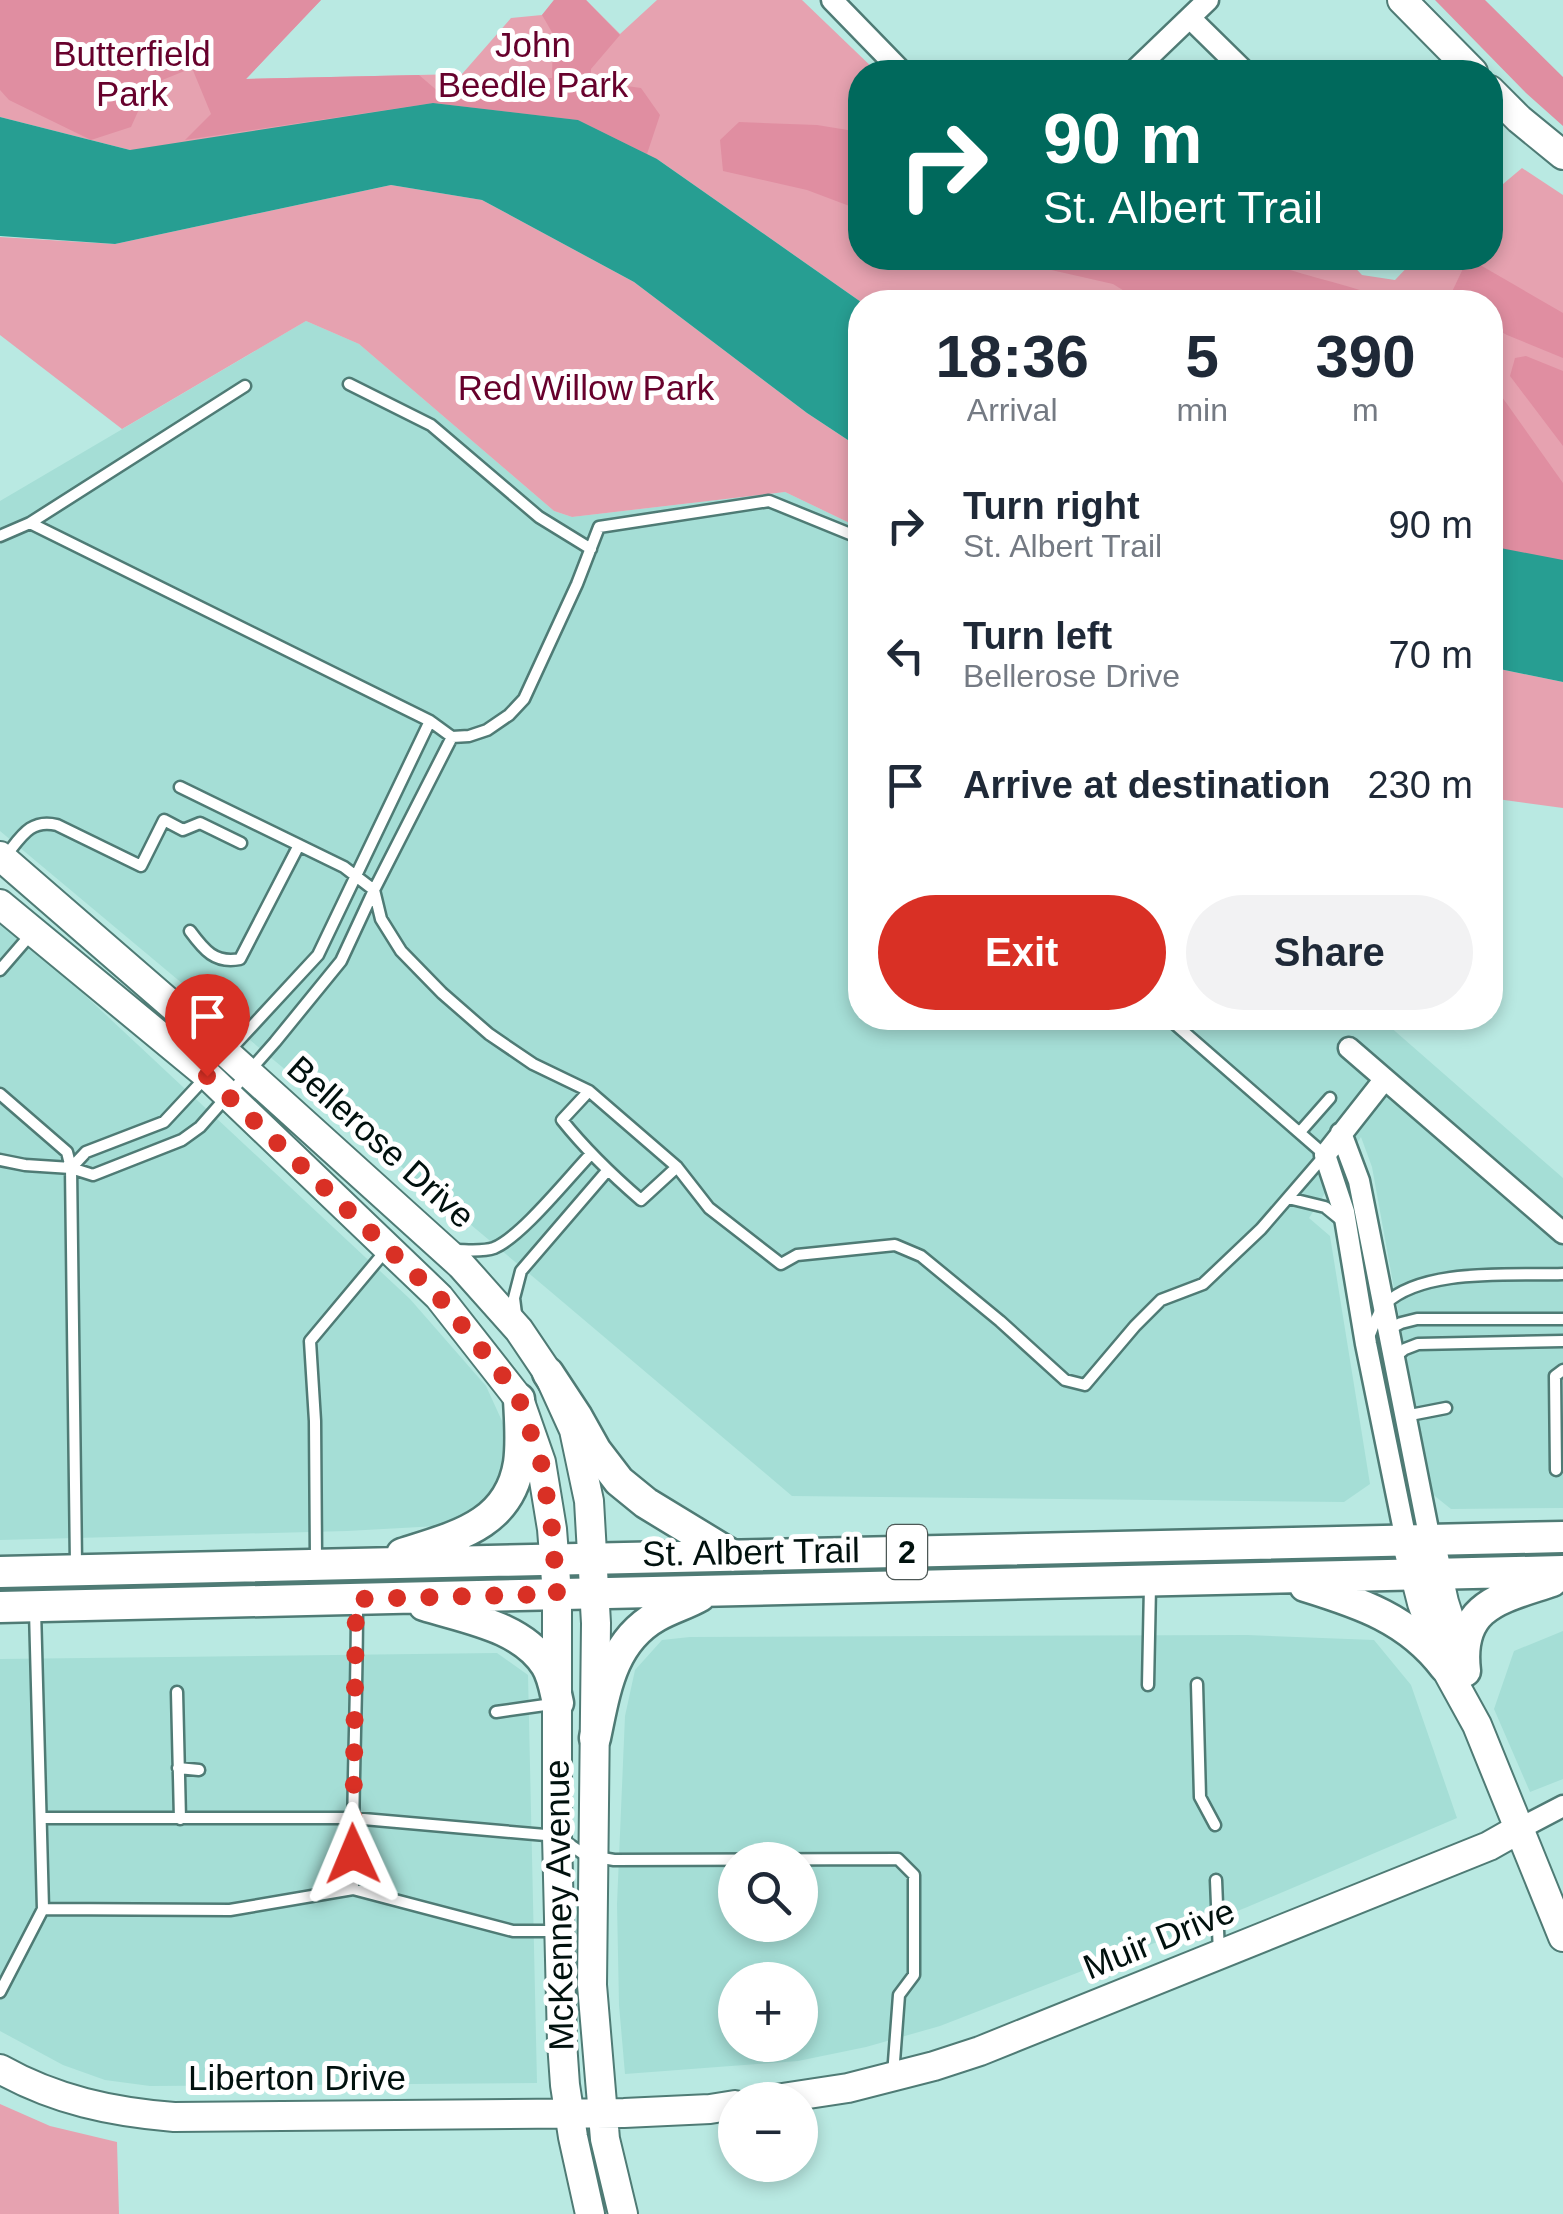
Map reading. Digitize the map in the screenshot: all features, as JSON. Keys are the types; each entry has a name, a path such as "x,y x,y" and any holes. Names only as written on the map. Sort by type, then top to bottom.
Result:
{"main road":[{"path":"1402,0 1461,60"},
{"path":"1503,103 1563,155"},
{"name":"Bellerose Drive","path":"2,858 462,1265 519,1330 548,1372 574,1430 589,1501 592,1559"},
{"name":"Bellerose Drive","path":"0,904 207,1076 439,1297 519,1399 541,1462 557,1594"},
{"path":"548,1372 596,1452 620,1481 646,1504 733,1556"},
{"path":"369,1564 476,1528 499,1507 519,1464 519,1399"},
{"name":"St. Albert Trail","path":"0,1572 1563,1537"},
{"path":"1418,1540 1455,1669 1563,1938"},
{"name":"McKenney Avenue","path":"592,1559 592,1986 604,2139 623,2214"},
{"path":"1455,1669 1467,1636 1487,1606 1563,1574"},
{"name":"St. Albert Trail","path":"0,1607 1278,1577 1563,1574"},
{"path":"1278,1577 1389,1616 1455,1669"},
{"path":"594,1738 614,1662 634,1632 657,1616 711,1590"},
{"name":"McKenney Avenue","path":"557,1594 562,2042 578,2168 590,2214"},
{"path":"402,1598 497,1628 524,1642 544,1660 558,1703"},
{"name":"Muir Drive","path":"818,2093 894,2076 980,2050 1488,1846 1520,1829"},
{"name":"Liberton Drive","path":"0,2068 37,2088 80,2103 151,2115 602,2113"},
{"path":"602,2113 718,2107"}],"street":[{"path":"832,0 891,60"},
{"path":"849,16 865,0"},
{"path":"1146,60 1208,0"},
{"path":"1190,18 1234,60"},
{"path":"1349,1048 1563,1233"},
{"path":"1384,1080 1326,1155 1347,1225 1366,1344 1418,1540"},
{"path":"1341,1133 1359,1181 1394,1359 1418,1540"},
{"path":"1366,1344 1388,1329"},
{"name":"Muir Drive","path":"1520,1829 1563,1806"}],"lane":[{"path":"349,384 431,425 539,517 591,549"},
{"path":"0,536 30,522 245,386"},
{"path":"30,522 430,721 452,736 487,730 524,699 599,527 769,501 848,533"},
{"path":"71,1168 86,1152 164,1122 318,955 430,721"},
{"path":"0,1160 71,1168 93,1175 182,1140 200,1126 341,961 452,736"},
{"path":"180,787 344,867 374,890 380,920 400,950 442,993 488,1034 533,1064 589,1090 677,1167 709,1208 781,1264 797,1255 896,1245 921,1256 1065,1380 1085,1385 1161,1300 1204,1284 1261,1229 1326,1155 1182,1030"},
{"path":"2,858 32,826 43,823 141,866 164,820 183,830 200,823 241,843"},
{"path":"190,931 208,954 227,962 240,960 299,845"},
{"path":"0,970 34,930"},
{"path":"589,1090 562,1120 607,1171 642,1200 677,1167"},
{"path":"0,1094 67,1152 71,1168 76,1570"},
{"path":"1300,1132 1330,1098"},
{"path":"444,1250 496,1248 516,1234 590,1154"},
{"path":"519,1330 514,1298 521,1271 607,1171"},
{"path":"1288,1198 1325,1207 1347,1225"},
{"path":"316,1565 310,1340 388,1248"},
{"path":"1366,1344 1383,1306 1410,1288 1444,1278 1563,1274"},
{"path":"1388,1329 1415,1320 1563,1319"},
{"path":"1394,1359 1418,1344 1563,1341"},
{"path":"1556,1470 1555,1376 1563,1370"},
{"path":"1404,1416 1446,1408"},
{"path":"1148,1686 1150,1580"},
{"path":"353,1890 356,1599"},
{"path":"0,1992 43,1909 35,1606"},
{"path":"1197,1684 1200,1798 1215,1825"},
{"path":"177,1692 180,1819"},
{"path":"496,1712 558,1703"},
{"path":"178,1768 199,1770"},
{"path":"41,1818 352,1818 558,1836 575,1850 594,1858 614,1860 898,1859 914,1875 914,1975 899,1996 894,2076"},
{"path":"1216,1880 1219,1955"},
{"path":"43,1909 230,1910 353,1890 514,1931 560,1930"}],"shaded area":[{"path":"433,103 578,120 657,159 848,293 848,440 634,282 482,200 391,185 115,244 0,236 0,117 130,150"},
{"path":"306,321 359,344 554,511 572,517 785,492 848,522 848,1030 1394,1030 1563,1178 1563,1508 1451,1509 1431,1493 1372,1167 1361,1137 1309,1218 1330,1236 1370,1484 1344,1502 792,1496 0,831 0,501"},
{"path":"1503,548 1563,560 1563,682 1503,670"},
{"path":"0,916 410,1299 486,1386 513,1445 508,1477 485,1507 438,1526 0,1540"},
{"path":"1563,1631 1563,1779 1530,1792 1494,1709 1514,1651"},
{"path":"1247,1635 1374,1640 1411,1685 1457,1818 1245,1908 940,2026 818,2057 818,1962 718,1962 718,2062 785,2062 625,2074 617,1904 625,1716 635,1670 662,1640"},
{"path":"497,1653 528,1675 537,2083 150,2086 105,2080 63,2065 0,2031 0,1659"}],"green space":[{"path":"0,0 321,0 246,79 462,74 511,18 542,15 554,0 586,0 620,34 657,0 802,0 864,60 848,60 848,270 1357,270 1362,275 1395,280 1405,270 1503,270 1503,184 1522,168 1563,195 1563,560 1503,548 1503,290 848,293 657,159 130,150 0,117"},
{"name":"Butterfield Park","path":"0,0 321,0 246,79 419,75 440,93 469,99 509,82 552,78 553,34 542,15 554,0 586,0 620,35 591,69 591,81 641,88 660,115 647,154 578,120 433,103 185,140 211,114 192,68 150,85 131,127 91,140 9,100 0,90"},
{"path":"1435,0 1485,0 1563,77 1563,126 1503,69 1503,60 1494,60"},
{"path":"739,122 848,130 848,205 807,190 723,171 720,140"},
{"name":"Red Willow Park","path":"391,185 482,200 634,282 848,440 848,522 785,492 572,517 554,511 359,344 306,321 122,429 0,335 0,237 115,244"},
{"path":"1052,270 1289,270 1360,290 1123,290 1113,284"},
{"path":"1462,270 1489,270 1563,313 1563,358 1503,333 1503,290 1453,290"},
{"path":"1526,356 1563,371 1563,446 1510,376 1515,358"},
{"path":"1503,398 1563,483 1563,563 1503,549"},
{"path":"1503,670 1563,682 1563,808 1503,800"},
{"path":"0,2104 50,2126 117,2142 119,2214 0,2214"}],"route":[{"path":"207,1076 439,1297 511,1386 541,1462 557,1594 356,1599 353,1854"}],"park label":[{"name":"John Beedle Park","path":"533,65"}]}
